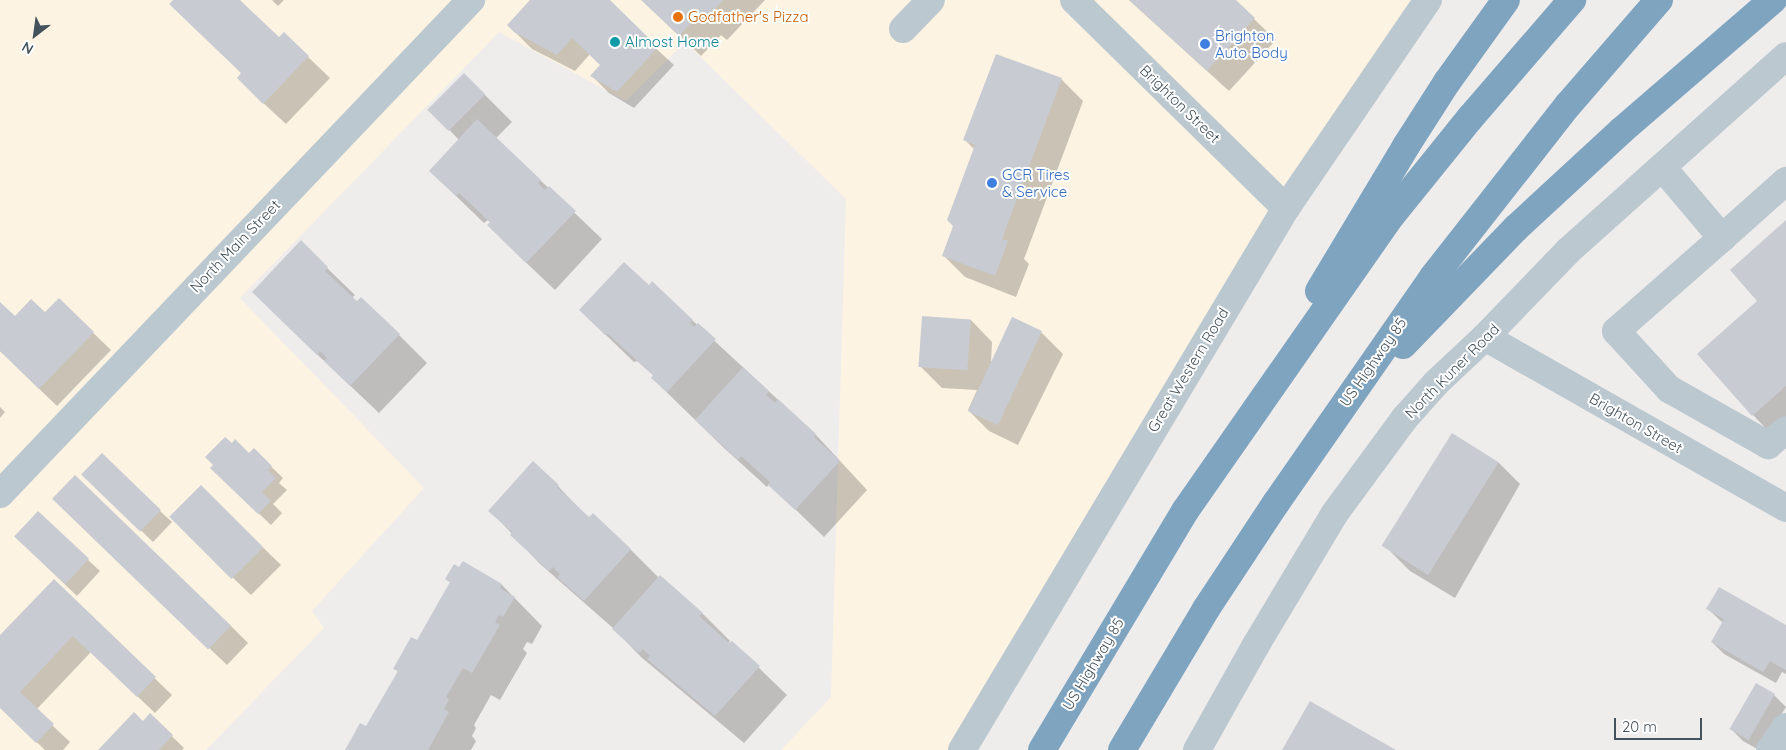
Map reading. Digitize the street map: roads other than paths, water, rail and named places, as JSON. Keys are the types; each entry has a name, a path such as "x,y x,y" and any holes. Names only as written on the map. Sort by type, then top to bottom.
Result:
{"highway":[{"path":"1185,512 1406,146 1447,82 1506,0"},
{"name":"US Highway 85","path":"1042,750 1185,512 1391,216 1471,116 1572,0"},
{"name":"US Highway 85","path":"1122,750 1206,609 1307,456 1433,277 1506,181 1616,48 1659,0"},
{"path":"1307,456 1426,320 1516,228 1621,131 1773,0"}],"street":[{"name":"North Main Street","path":"0,494 471,0"},
{"path":"903,29 931,0"},
{"name":"Brighton Street","path":"1074,0 1286,208"},
{"name":"Great Western Road","path":"962,750 1286,208 1428,0"},
{"name":"North Kuner Road","path":"1198,750 1260,636 1356,483 1404,419 1436,383 1485,337 1568,251 1786,56"},
{"path":"1662,167 1722,238"},
{"path":"1786,181 1616,331 1669,389 1768,445 1786,430"},
{"name":"Brighton Street","path":"1485,337 1786,508"},
{"path":"1770,750 1786,727"}],"place":[{"name":"Godfather's Pizza","path":"678,17"},
{"name":"Almost Home","path":"615,42"},
{"name":"Brighton Auto Body","path":"1205,44"},
{"name":"GCR Tires & Service","path":"992,183"}]}
